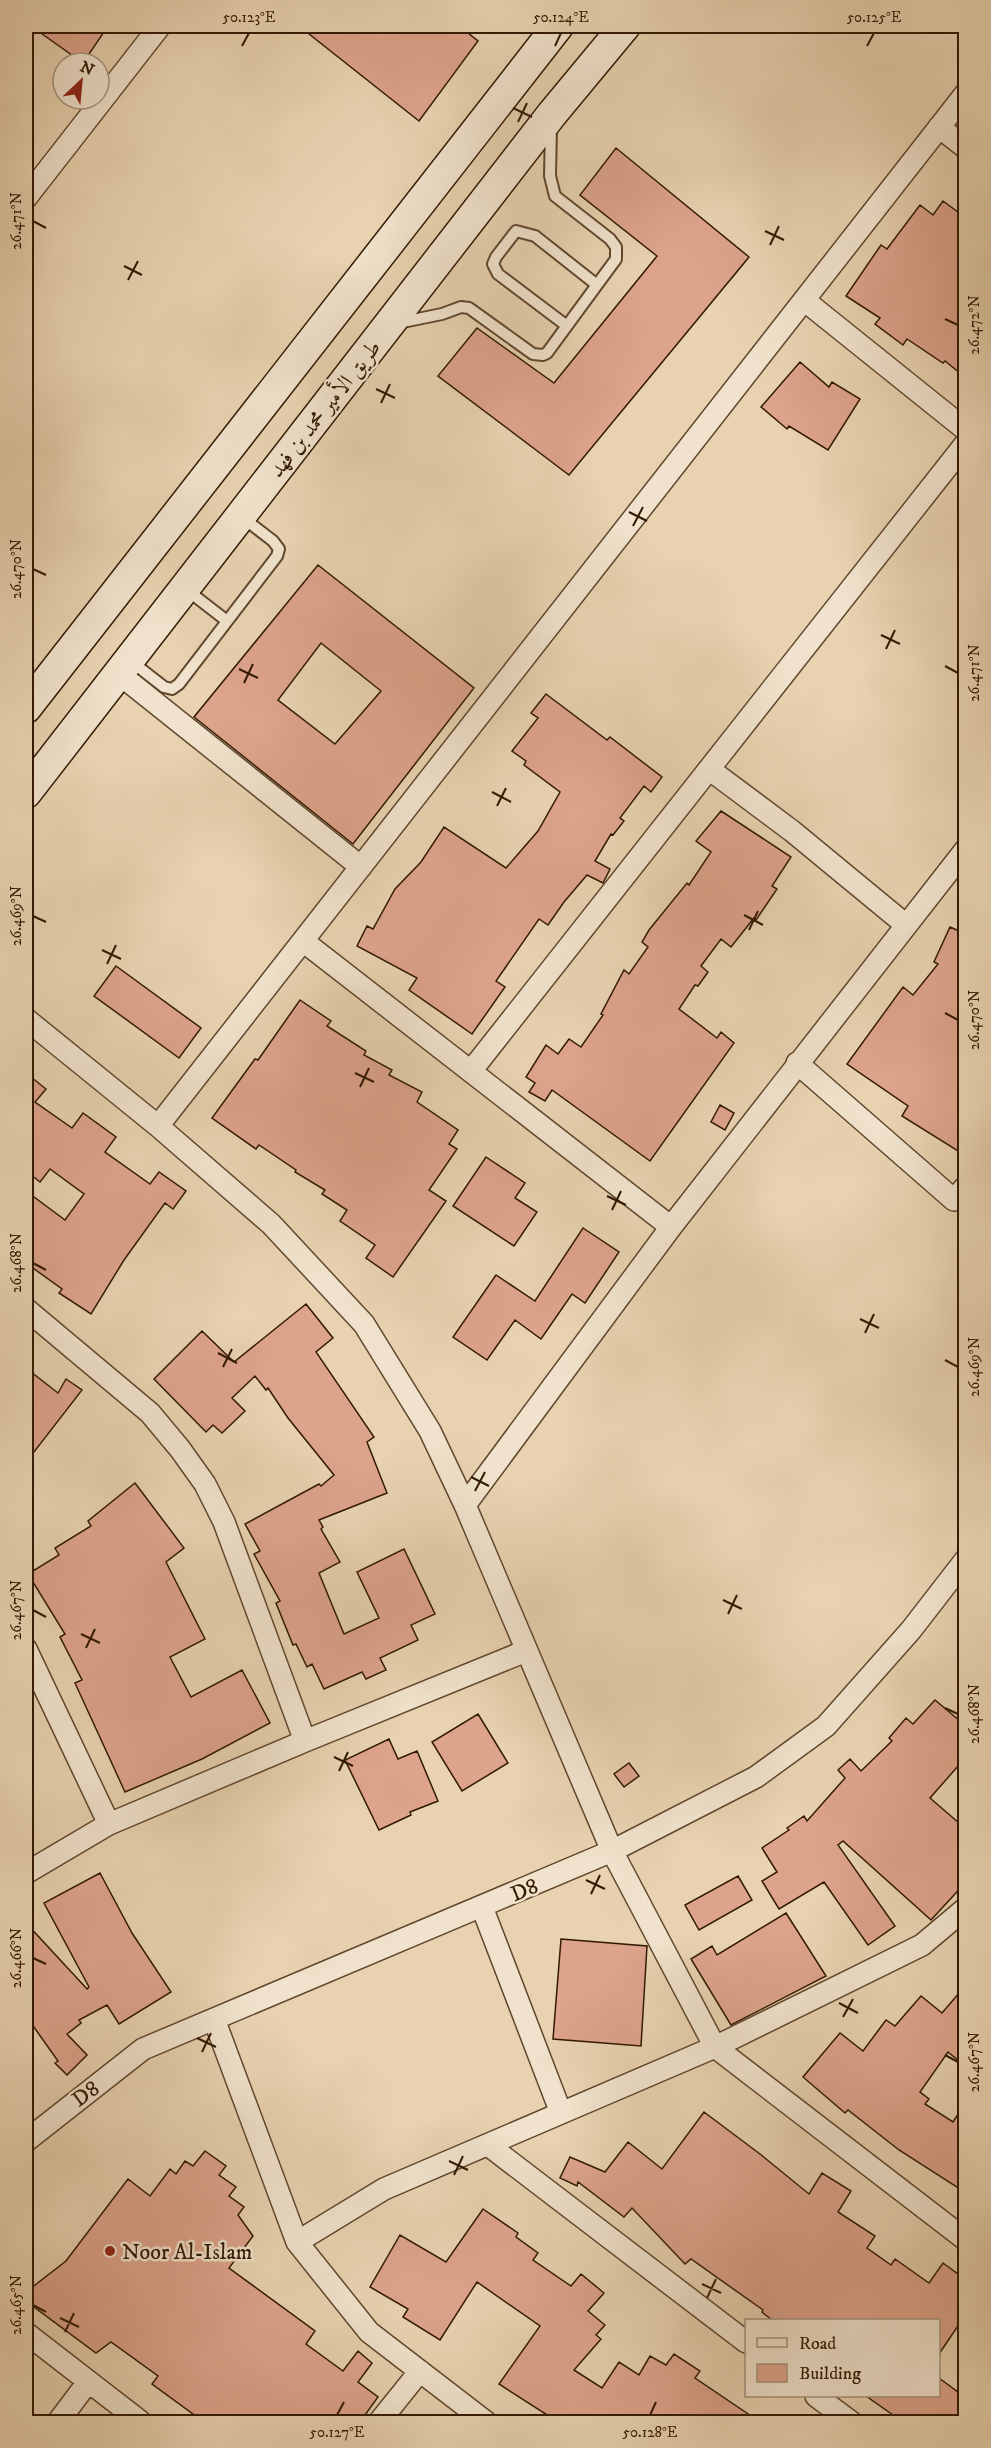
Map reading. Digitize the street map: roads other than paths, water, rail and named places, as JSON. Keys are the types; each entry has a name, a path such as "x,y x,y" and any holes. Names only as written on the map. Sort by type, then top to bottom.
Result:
{"street":[{"path":"26,198 160,26"},
{"path":"26,708 558,26"},
{"name":"طريق الأمير محمد بن فهد","path":"26,794 552,114 625,26"},
{"path":"159,1126 966,93"},
{"path":"939,127 966,148"},
{"path":"804,300 966,430"},
{"path":"471,1071 966,443"},
{"path":"124,667 361,867"},
{"path":"709,769 792,831 906,925"},
{"path":"465,1505 671,1227 966,849"},
{"path":"303,941 671,1227"},
{"path":"26,1019 159,1126 271,1224 364,1324 430,1431 465,1505 612,1851 715,2047 966,2240"},
{"path":"797,1063 962,1198"},
{"path":"26,1309 150,1413 206,1484 224,1522 305,1740"},
{"name":"D8","path":"26,2141 142,2049 612,1851 756,1777 826,1726 911,1629 965,1560"},
{"path":"26,1649 109,1824"},
{"path":"26,1873 109,1824 305,1740 526,1651"},
{"path":"482,1907 561,2113"},
{"path":"297,2242 384,2189 715,2047 922,1945 966,1908"},
{"path":"214,2019 297,2242 369,2332 486,2422"},
{"path":"488,2145 745,2340"},
{"path":"26,2333 141,2422"},
{"path":"379,2422 420,2371"},
{"path":"58,2422 88,2382"},
{"path":"817,2397 851,2422"}],"lane":[{"path":"389,325 442,314 461,307 469,308 533,354 543,355 567,326 616,259 616,247 610,239 555,196 550,176 552,114"},
{"path":"567,326 498,274 493,264 496,257 516,231 525,232 535,236 597,285"},
{"path":"124,667 164,687 172,689 179,684 277,556 279,549 273,541 241,515"},
{"path":"185,588 227,621"}],"place":[{"name":"Noor Al-Islam","path":"110,2251"}]}
